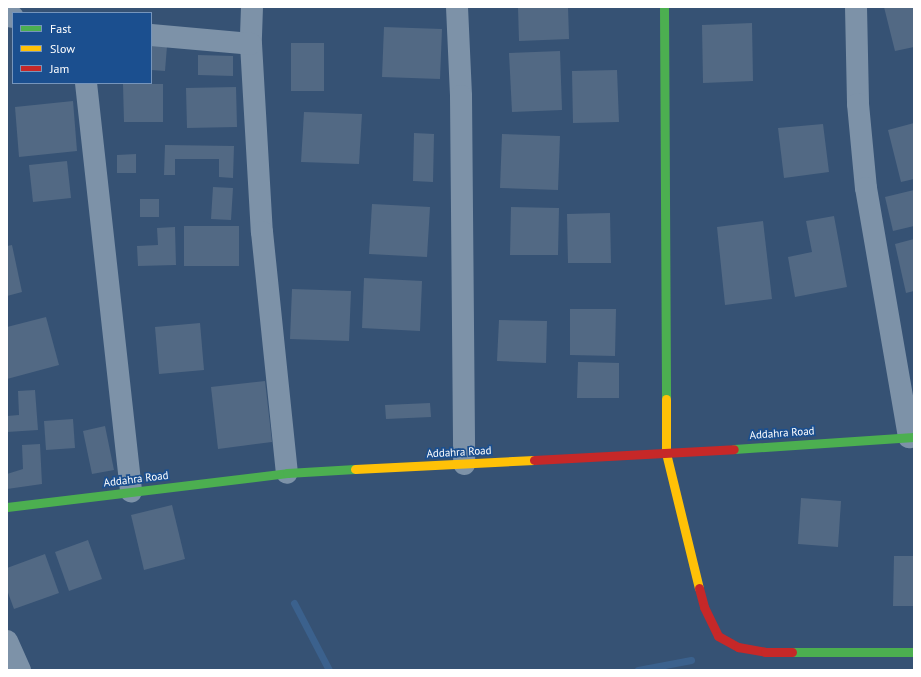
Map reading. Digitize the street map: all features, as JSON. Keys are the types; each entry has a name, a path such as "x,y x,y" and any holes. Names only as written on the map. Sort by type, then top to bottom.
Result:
{"main road":[{"path":"664,7 666,453 704,607 718,636 738,647 765,652 914,652"},
{"name":"Addahra Road","path":"7,507 287,473 666,453 912,437"}],"street":[{"path":"252,7 251,44 262,232 287,473"},
{"path":"457,7 462,96 464,464"},
{"path":"856,7 858,104 866,188 912,437"},
{"path":"152,35 251,44"},
{"path":"86,84 130,492"},
{"path":"7,641 20,670"}],"building":[{"path":"518,7 568,7 569,39 519,41"},
{"path":"884,7 914,7 914,47 895,51"},
{"path":"752,23 753,81 703,83 702,25"},
{"path":"384,27 442,29 440,79 382,77"},
{"path":"291,43 324,43 324,91 291,91"},
{"path":"152,45 167,46 165,71 152,70"},
{"path":"560,51 562,110 512,112 509,53"},
{"path":"198,55 233,56 233,76 198,75"},
{"path":"617,70 619,122 573,123 572,71"},
{"path":"123,84 163,84 163,122 124,122"},
{"path":"236,87 237,127 187,128 186,88"},
{"path":"73,101 77,151 19,157 15,107"},
{"path":"304,112 362,114 359,164 301,162"},
{"path":"914,123 914,179 901,182 888,130"},
{"path":"823,124 829,172 784,178 778,128"},
{"path":"414,133 434,134 433,182 413,181"},
{"path":"502,134 560,136 558,190 500,188"},
{"path":"165,145 234,146 233,178 219,177 219,159 175,159 175,175 164,175"},
{"path":"136,154 136,173 117,173 117,155"},
{"path":"67,161 71,198 33,202 29,165"},
{"path":"213,187 233,188 231,220 211,219"},
{"path":"914,190 914,226 893,231 885,197"},
{"path":"140,199 159,199 159,217 140,217"},
{"path":"372,204 430,207 427,257 369,254"},
{"path":"511,207 559,208 558,255 510,255"},
{"path":"610,213 611,263 568,263 567,214"},
{"path":"834,216 847,287 795,297 788,257 812,252 806,221"},
{"path":"763,221 772,299 725,305 717,227"},
{"path":"184,226 239,226 239,266 184,266"},
{"path":"175,227 176,265 138,266 137,246 158,245 157,228"},
{"path":"914,239 914,291 906,293 895,244"},
{"path":"12,245 22,292 7,296 7,246"},
{"path":"364,278 422,281 420,331 362,328"},
{"path":"292,289 351,291 349,341 290,339"},
{"path":"570,309 616,309 615,356 570,355"},
{"path":"46,317 59,365 7,379 7,327"},
{"path":"499,320 547,321 546,363 497,361"},
{"path":"200,323 204,370 159,374 155,327"},
{"path":"578,362 619,363 619,398 577,398"},
{"path":"265,381 272,442 218,449 211,387"},
{"path":"35,390 38,430 7,432 7,416 19,415 18,391"},
{"path":"430,403 431,417 386,419 385,405"},
{"path":"73,419 75,448 46,450 44,421"},
{"path":"105,426 114,470 92,474 83,431"},
{"path":"40,444 42,484 7,489 7,474 23,469 22,445"},
{"path":"801,498 841,501 838,547 798,544"},
{"path":"172,505 185,559 144,570 131,515"},
{"path":"88,540 102,579 69,591 55,552"},
{"path":"45,554 59,593 14,609 7,590 7,568"},
{"path":"894,556 914,556 914,606 893,606"}],"waterway":[{"path":"294,603 329,670"},
{"path":"638,670 691,660"}],"traffic: fast":[{"path":"664,7 666,399"},
{"path":"734,449 914,437"},
{"path":"7,507 287,473 355,469"},
{"path":"792,652 914,652"}],"traffic: slow":[{"path":"666,399 666,453 699,588"},
{"path":"355,469 534,460"}],"traffic: jam":[{"path":"534,460 734,449"},
{"path":"699,588 704,607 718,636 738,647 765,652 792,652"}]}
